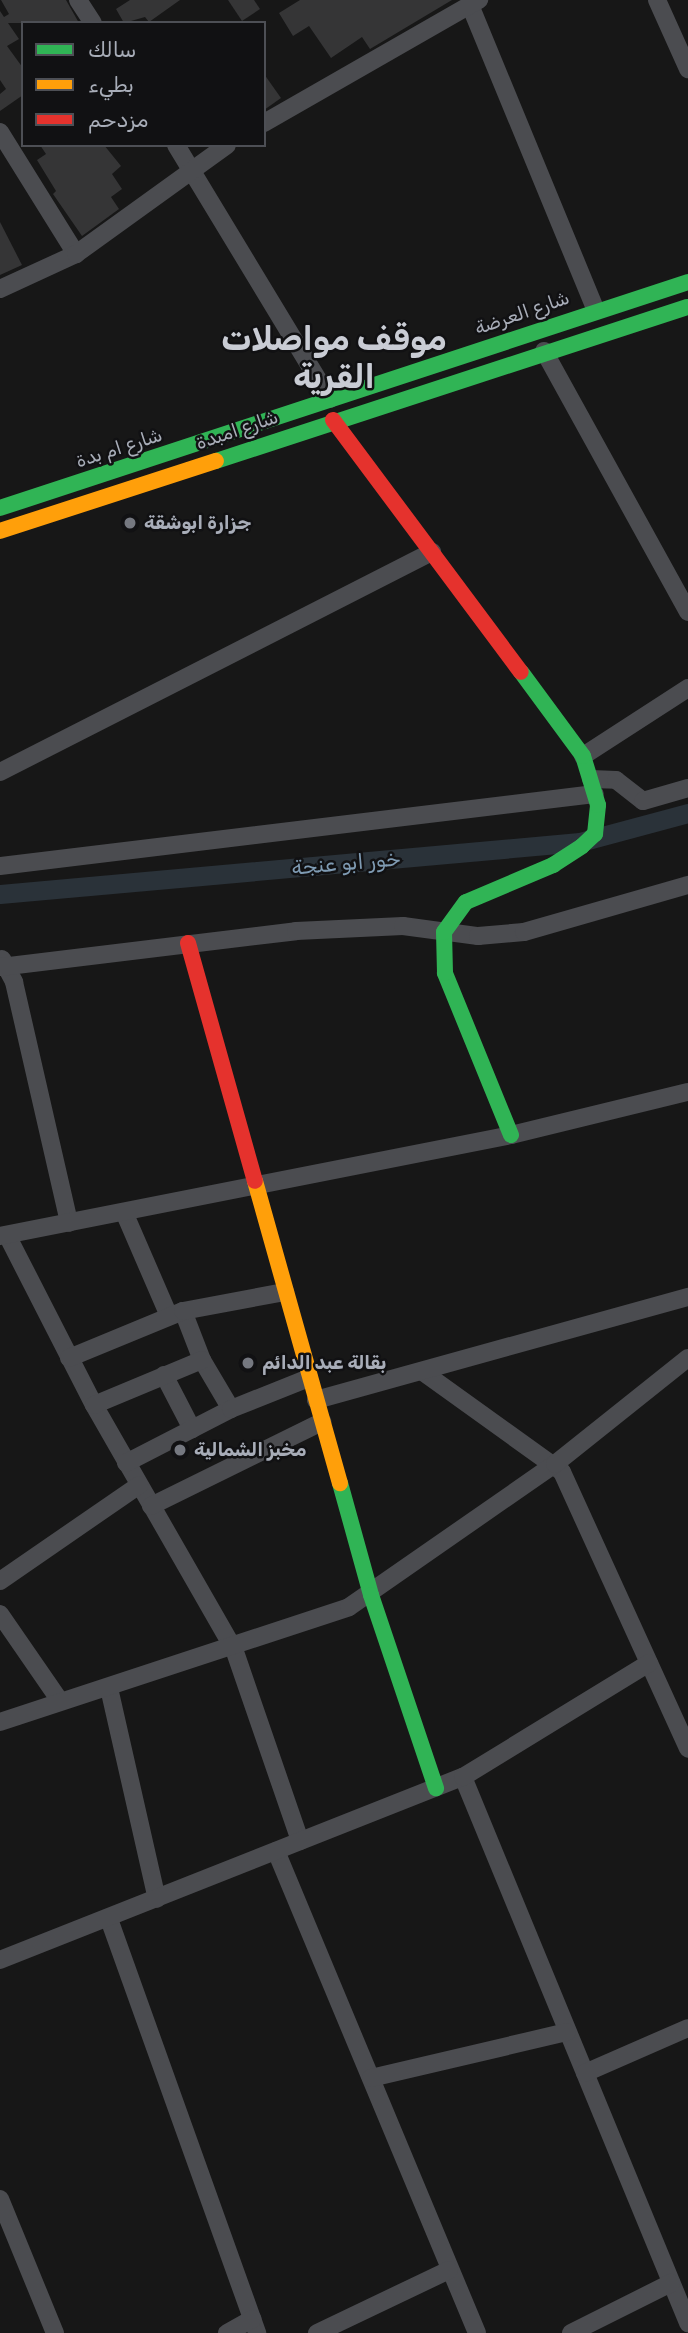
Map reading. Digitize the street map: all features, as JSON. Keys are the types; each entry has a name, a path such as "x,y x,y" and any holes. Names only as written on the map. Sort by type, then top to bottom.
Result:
{"street":[{"path":"78,0 92,21"},
{"path":"657,0 688,69"},
{"path":"266,122 475,3 597,310"},
{"path":"0,132 76,254"},
{"path":"177,147 330,399"},
{"path":"0,289 76,254 191,168 224,147"},
{"name":"شارع العرضة","path":"330,399 688,282"},
{"name":"شارع امبدة","path":"0,531 419,391 688,307"},
{"path":"544,351 688,612"},
{"path":"412,372 419,391"},
{"name":"شارع ام بدة","path":"0,508 330,399"},
{"path":"333,419 583,756 593,787 598,824 583,846 553,865 467,902 444,932 445,972 511,1135"},
{"path":"0,772 432,552"},
{"path":"583,756 688,688"},
{"path":"0,866 593,787 616,780 643,801 688,788"},
{"path":"69,1223 3,963 384,926 478,936 543,928 688,885"},
{"path":"188,943 371,1595 436,1788"},
{"path":"300,1841 234,1648 126,1463 4,1236 511,1135 688,1092"},
{"path":"124,1212 176,1314 231,1409"},
{"path":"69,1358 176,1314 285,1292"},
{"path":"316,1400 688,1297"},
{"path":"0,1722 234,1648 349,1607 371,1595 555,1464 688,1357"},
{"path":"94,1405 202,1360"},
{"path":"423,1372 555,1464 575,1495 649,1663 683,1721 688,1749"},
{"path":"164,1375 192,1429"},
{"path":"126,1463 231,1409 309,1377"},
{"path":"151,1506 322,1422"},
{"path":"0,1581 139,1485"},
{"path":"0,1614 60,1701"},
{"path":"0,1960 463,1777 649,1663"},
{"path":"109,1688 157,1899"},
{"path":"463,1777 688,2323"},
{"path":"276,1851 477,2333"},
{"path":"109,1919 254,2326 227,2333"},
{"path":"585,2073 688,2028"},
{"path":"371,2078 568,2032"},
{"path":"0,2199 55,2333"},
{"path":"317,2333 449,2270"},
{"path":"571,2333 671,2283"}],"building":[{"path":"1,0 66,0 78,21 8,23 19,39 7,46 21,65 21,96 0,111 0,94 6,89 0,80 0,11 4,17 9,14"},
{"path":"130,0 180,0 150,21 145,17 123,21 116,9"},
{"path":"228,0 254,0 260,9 242,21"},
{"path":"300,0 452,0 370,49 362,37 331,58 309,26 293,36 279,13"},
{"path":"266,77 281,98 266,109"},
{"path":"41,147 106,147 121,166 112,174 122,189 111,197 119,209 82,236 53,194 56,191 37,160 46,154"},
{"path":"0,222 22,265 0,275"}],"waterway":[{"name":"خور ابو عنجة","path":"0,894 580,842 688,813"}],"traffic: fast":[{"path":"0,508 688,282"},
{"path":"216,461 688,307"},
{"path":"511,1135 445,973 444,932 466,902 553,865 582,846 595,834 598,805 583,756 521,672"},
{"path":"340,1483 371,1595 436,1788"}],"traffic: slow":[{"path":"0,531 216,461"},
{"path":"255,1181 340,1483"}],"traffic: jam":[{"path":"333,420 521,672"},
{"path":"188,943 255,1181"}],"place":[{"name":"جزارة ابوشقة","path":"130,523"},
{"name":"بقالة عبد الدائم","path":"248,1363"},
{"name":"مخبز الشمالية","path":"180,1450"}],"district":[{"name":"موقف مواصلات القرية","path":"334,358"}]}
